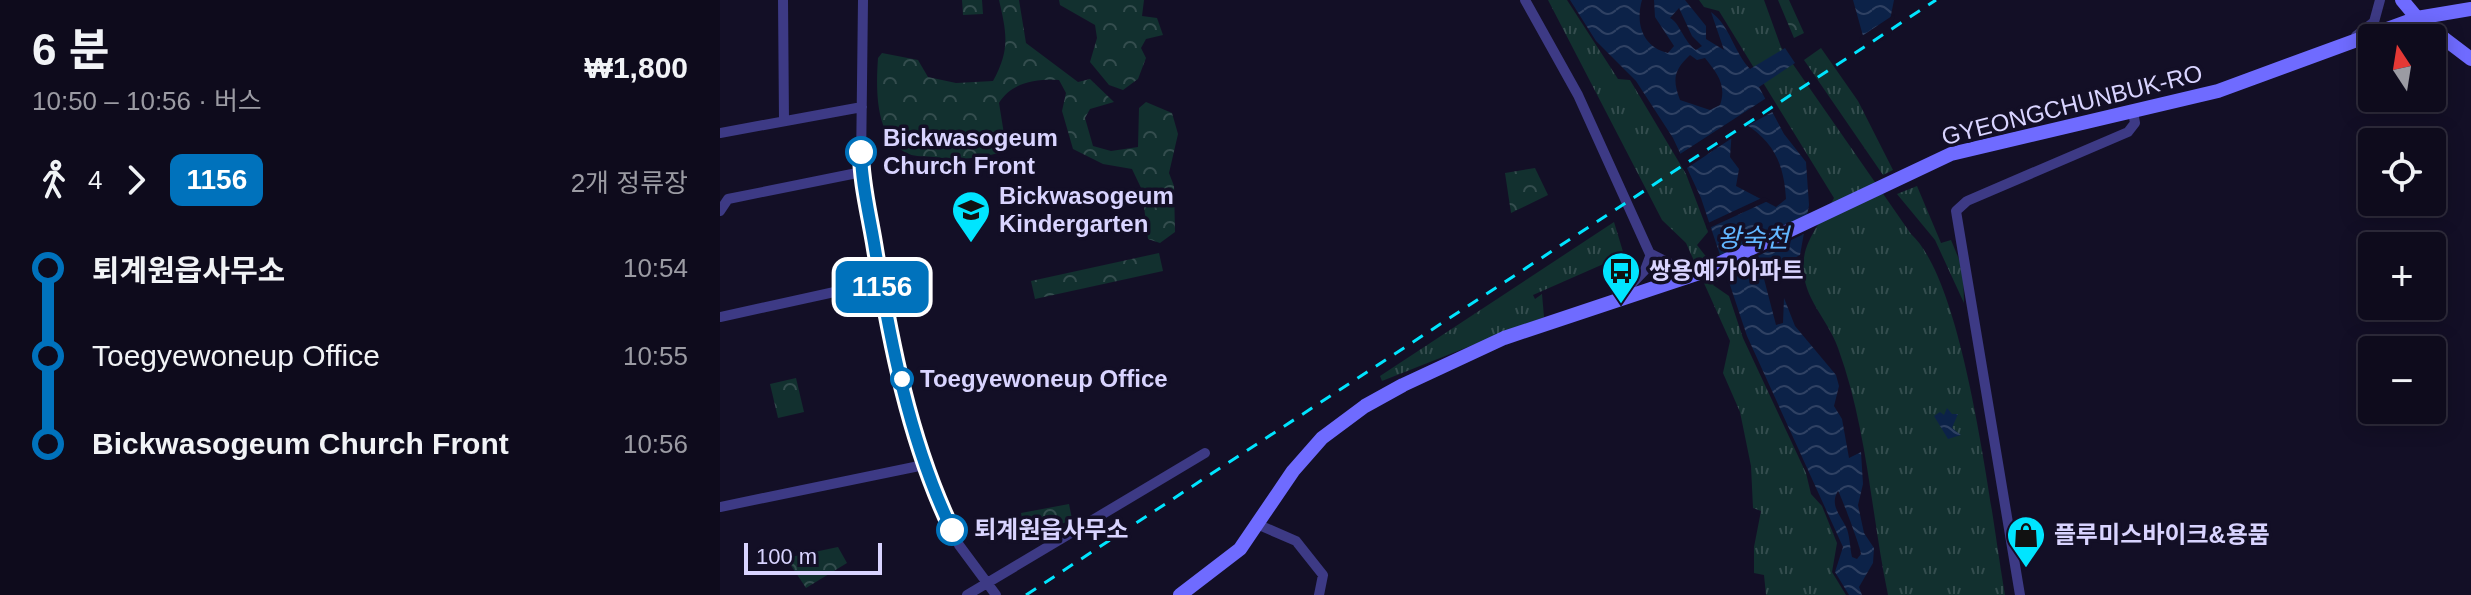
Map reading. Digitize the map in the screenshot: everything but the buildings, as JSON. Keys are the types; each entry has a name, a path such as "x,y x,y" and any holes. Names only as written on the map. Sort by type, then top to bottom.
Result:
{"street":[{"path":"783,0 784,121"},
{"path":"863,0 862,172 880,282 924,465 959,545 996,595"},
{"path":"1525,0 1578,95 1664,285"},
{"path":"2349,42 2374,22 2380,0"},
{"path":"2402,0 2417,18 2471,59"},
{"name":"GYEONGCHUNBUK-RO","path":"1180,595 1240,549 1293,471 1322,438 1365,406 1504,338 1699,273 1951,154 2218,91 2417,18 2471,9"},
{"path":"720,133 862,107"},
{"path":"2020,595 1956,211 1967,201 2128,132 2135,123 2133,112"},
{"path":"720,211 728,199 862,172"},
{"path":"1651,254 1699,273"},
{"path":"1612,302 1638,279 1651,254"},
{"path":"720,317 880,282"},
{"path":"967,595 1205,453"},
{"path":"720,507 924,465"},
{"path":"1259,525 1296,541 1323,575 1319,595"}],"green space":[{"path":"962,0 982,0 983,14 963,15"},
{"path":"999,0 1019,0 1026,43 1078,82 1090,79 1114,102 1090,109 1085,118 1093,146 1111,151 1138,147 1139,108 1146,102 1172,113 1178,134 1169,173 1174,186 1175,232 1160,243 1148,239 1142,190 1132,169 1103,164 1073,149 1062,111 1066,93 1059,80 1025,83 1004,96 999,103 1004,134 1002,152 968,158 917,156 898,147 889,137 883,125 878,98 878,58 882,53 918,60 928,77 956,83 993,81 1002,60 1005,42"},
{"path":"1059,0 1144,0 1142,16 1157,18 1163,35 1146,39 1141,48 1146,58 1138,79 1123,90 1109,85 1090,62 1097,38 1095,25 1060,5"},
{"path":"1548,0 1567,0 1618,79 1630,80 1686,174 1708,232 1697,245 1722,277 1713,285 1729,296 1743,338 1806,473 1811,494 1822,506 1837,543 1832,572 1846,595 1766,595 1764,575 1754,573 1754,547 1761,511 1753,508 1751,466 1740,412 1723,373 1730,341 1686,243 1662,220"},
{"path":"1699,0 1764,0 1781,47 1930,261 1947,300 1961,349 1984,459 2005,595 1888,595 1856,408 1838,348 1809,294 1804,271 1808,243 1834,198 1719,11 1704,7"},
{"path":"1778,0 1789,0 1804,33 1794,38"},
{"path":"1821,48 1858,101 1893,170 1883,175 1804,60"},
{"path":"1535,168 1548,195 1511,213 1505,173"},
{"path":"1917,186 1941,243 1951,240 1963,269 1964,303 1935,240 1897,194"},
{"path":"1614,222 1624,255 1533,295 1535,299 1542,294 1544,317 1382,381 1380,376"},
{"path":"1159,253 1163,271 1035,299 1031,281"},
{"path":"796,378 804,412 778,418 770,384"},
{"path":"1069,504 1072,519 1064,523 1023,524 1021,513"},
{"path":"838,547 847,563 806,588 786,558"}],"water":[{"name":"왕숙천","path":"1570,0 1642,0 1640,18 1643,33 1652,46 1668,53 1674,46 1655,17 1654,0 1685,0 1706,26 1706,39 1724,50 1711,12 1718,18 1750,69 1785,48 1795,63 1759,87 1784,134 1806,162 1809,205 1800,255 1763,275 1776,325 1783,323 1784,298 1795,326 1836,375 1839,386 1834,406 1842,419 1849,458 1861,452 1863,484 1858,505 1864,533 1874,548 1873,563 1859,587 1862,595 1849,595 1835,572 1843,547 1747,336 1701,198 1673,138 1636,81 1596,41","holes":["1679,8 1692,36 1702,46 1696,50 1670,18","1690,55 1697,60 1705,58 1721,85 1720,105 1710,110 1680,100 1676,75","1744,123 1763,138 1776,155 1786,199 1776,207 1736,186 1739,169 1730,157 1732,130","1838,491 1858,543 1861,554 1857,559 1852,557 1847,529 1835,506"]},
{"path":"1853,0 1894,0 1887,35 1865,43"},
{"path":"1947,408 1952,414 1958,414 1952,428 1961,435 1948,439 1934,416 1940,412 1944,415"}],"pier":[{"path":"1895,14 1891,34 1878,43 1862,46 1859,38"},
{"path":"1768,97 1776,110 1736,132 1735,136 1684,170 1677,156"},
{"path":"1764,197 1770,200 1707,229 1706,224"},
{"path":"1812,214 1808,232 1722,273 1717,258"}],"railway":[{"path":"1026,595 1936,0"}],"bus line":[{"name":"1156","path":"861,152 880,282 904,387 927,475 952,530"}],"place":[{"name":"Bickwasogeum Church Front","path":"861,152"},
{"name":"Bickwasogeum Kindergarten","path":"971,244"},
{"name":"쌍용예가아파트","path":"1621,305"},
{"name":"Toegyewoneup Office","path":"902,379"},
{"name":"퇴계원읍사무소","path":"952,530"},
{"name":"플루미스바이크&용품","path":"2026,569"}]}
